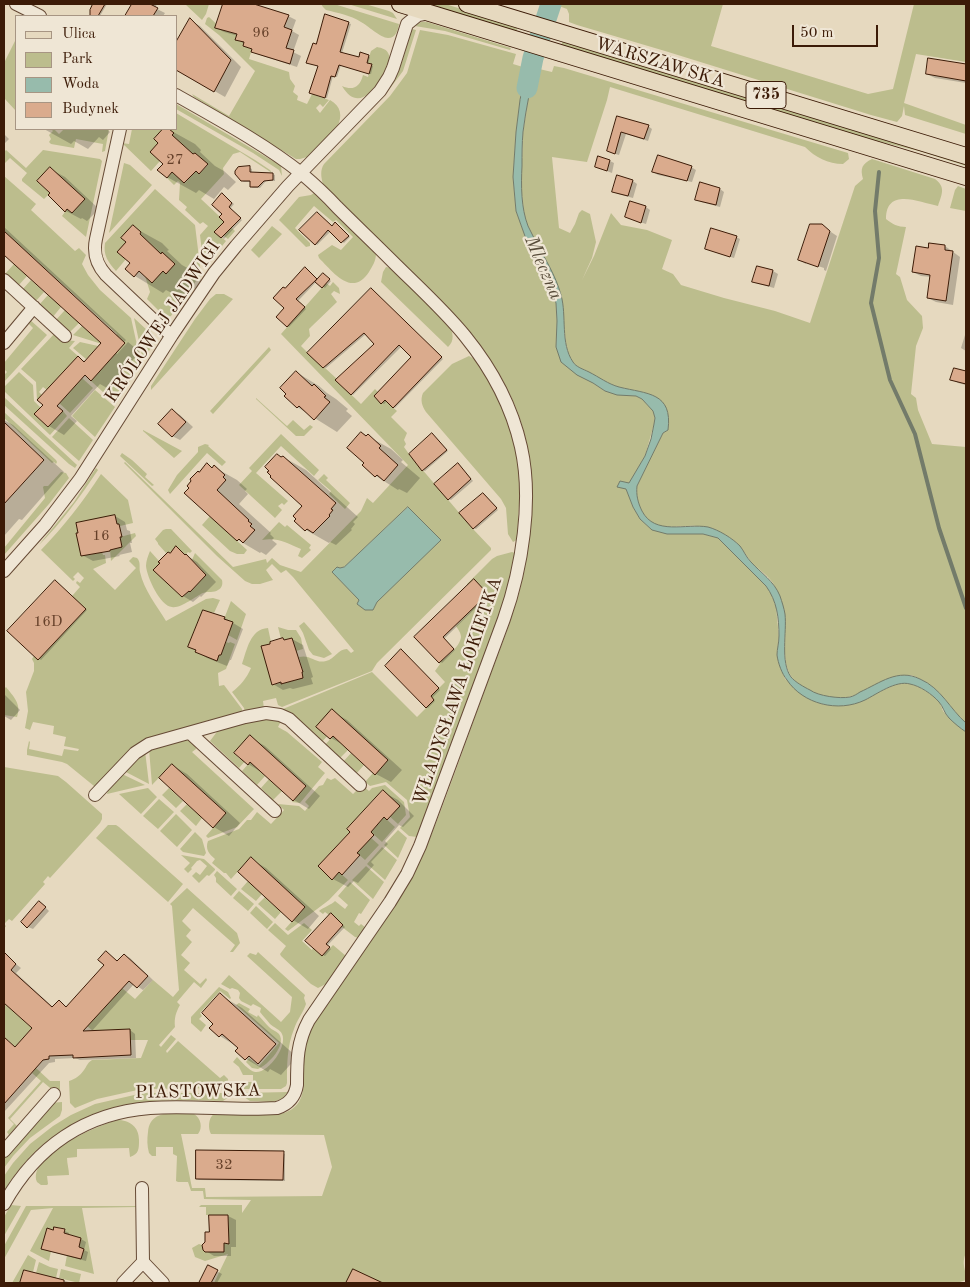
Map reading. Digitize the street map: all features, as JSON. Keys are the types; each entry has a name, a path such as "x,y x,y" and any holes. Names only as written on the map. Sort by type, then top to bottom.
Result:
{"main road":[{"name":"WARSZAWSKA","path":"400,4 966,177"},
{"name":"WARSZAWSKA","path":"467,4 966,156"}],"street":[{"path":"17,4 38,15"},
{"path":"395,4 404,15 405,28"},
{"path":"405,28 414,18 422,14 431,13"},
{"name":"KRÓLOWEJ JADWIGI","path":"4,571 45,525 80,479 114,429 172,335 232,251 301,173 374,98 384,85 393,68 405,28"},
{"name":"WŁADYSŁAWA ŁOKIETKA","path":"178,96 256,142 301,173 456,325 474,347 490,372 511,414 520,443 525,474 525,510 521,555 514,587 426,834 407,874 390,902 321,1001"},
{"path":"120,130 94,246 95,256 99,266 106,275 172,335"},
{"path":"4,280 65,336"},
{"path":"4,343 34,307"},
{"path":"95,795 142,748 190,732 266,713 280,715 292,722 360,785"},
{"path":"190,732 275,811"},
{"name":"PIASTOWSKA","path":"4,1204 23,1174 41,1154 67,1135 98,1119 120,1112 150,1108 276,1108 286,1104 296,1090 298,1055 302,1036 321,1001"},
{"path":"4,1150 54,1094"},
{"path":"124,1283 143,1262 142,1188"},
{"path":"143,1262 164,1283"}],"green space":[{"path":"185,4 209,4 202,20"},
{"path":"321,4 334,4 399,24 398,29 393,37 388,38 353,18 326,10"},
{"path":"348,4 365,4 389,11 397,19"},
{"path":"424,4 445,4 518,26 516,32"},
{"path":"556,4 723,4 711,46 868,94 893,89 914,4 966,4 966,62 916,54 904,103 966,125 966,134 905,115 904,106 902,116 897,122 577,25 569,22 567,9"},
{"path":"209,17 223,30 237,34 235,40 244,42 243,46 252,49 249,59 289,72 290,79 295,86 293,92 298,96 297,100 307,104 312,94 329,100 323,107 320,104 316,108 320,113 330,100 337,105 340,119 337,127 307,157 296,159 194,97 192,94 229,116 255,71 219,35 205,24"},
{"path":"421,22 427,22 511,48 510,50 445,31 415,26"},
{"path":"412,29 416,30 403,71 388,91 399,69"},
{"path":"420,30 448,35 516,54 513,64 526,68 516,132 513,177 516,211 526,239 556,303 556,347 593,383 605,391 636,396 642,399 653,411 654,424 645,456 626,489 640,519 652,530 703,534 718,538 766,586 772,595 776,607 779,637 777,655 785,679 824,705 877,693 898,683 908,683 932,695 940,703 948,717 966,732 966,1252 964,1264 966,1280 957,1283 214,1283 228,1254 205,1261 195,1257 192,1248 199,1244 202,1245 205,1252 223,1252 224,1243 229,1243 228,1215 206,1215 206,1207 199,1207 201,1205 242,1205 242,1213 251,1200 204,1199 203,1191 191,1191 188,1182 176,1181 177,1156 173,1154 173,1147 156,1147 156,1156 152,1156 149,1153 148,1132 150,1124 154,1119 172,1113 194,1114 201,1123 198,1134 181,1134 192,1188 205,1188 206,1197 322,1196 332,1167 324,1135 211,1134 210,1121 214,1114 280,1114 290,1110 297,1104 303,1088 304,1059 308,1037 314,1024 407,887 423,855 505,636 523,577 529,529 530,465 524,430 502,378 481,346 457,317 323,184 322,179 321,171 324,164 390,96 407,73"},
{"path":"563,40 966,164 966,166 919,151 844,133 561,46"},
{"path":"15,41 15,110 4,98 4,63"},
{"path":"377,47 386,50 389,55 385,72 376,86 367,95 362,98 352,97 342,86 356,87 363,75 368,77 372,64 367,63 371,51"},
{"path":"554,66 848,153 849,159 843,164 827,161 817,157 805,147 610,87 587,162 552,157 559,228 570,233 582,210 590,214 596,242 592,258 582,280 594,256 611,213 621,225 647,230 672,240 662,269 673,274 681,285 775,311 810,323 855,186 863,179 862,169 864,165 872,159 935,179 941,185 942,194 938,206 913,200 897,200 891,203 887,209 886,219 895,225 906,227 896,274 900,277 907,300 922,316 923,328 916,346 911,394 916,398 918,410 932,444 966,447 966,723 940,693 912,675 843,698 820,695 801,686 789,672 786,665 784,619 776,590 770,579 752,563 736,542 726,535 697,526 659,526 647,518 642,511 639,505 637,486 663,433 668,430 655,397 618,387 575,365 569,356 566,344 561,295 528,227 524,213 521,187 523,133 528,100 535,68 552,72"},
{"path":"178,105 274,160 281,166 282,176 279,170 178,110"},
{"path":"178,114 255,160 272,173 240,152 233,154 223,168 224,174 201,199 235,231 228,239 224,236 227,231 215,232 226,241 204,269 200,235 208,226 203,222 200,224 185,210 187,207 179,200 180,183 178,181 174,185 167,178 172,172 185,183 196,171 199,174 208,165 172,135 173,133 170,130 178,130"},
{"path":"55,130 59,134 63,130 109,130 105,151 102,152 103,144 76,139 74,148 51,144 49,142 51,139 49,135"},
{"path":"132,130 162,130 154,139 159,143 150,152 160,161 151,171 122,143 129,144"},
{"path":"6,150 26,168 43,150 100,159 102,161 86,237 62,216 67,209 72,213 84,199 50,167 37,181 50,193 44,199 22,181 27,173 10,158 4,164 4,152"},
{"path":"124,163 130,165 152,185 109,233"},
{"path":"4,176 36,204 31,210 75,251 79,248 86,255 82,264 88,275 100,290 131,318 141,363 116,404 91,381 125,343 119,337 115,341 113,339 117,334 4,231"},
{"path":"958,186 966,189 966,211 950,208"},
{"path":"155,189 195,225 201,274 171,316 168,317 164,316 147,299 150,292 145,276 163,271 166,273 175,264 162,252 161,254 140,234 141,232 122,238 126,242 126,259 116,271 105,255 105,243"},
{"path":"314,193 376,253 369,272 356,283 349,283 336,275 318,255 332,245 341,250 353,237 336,220 333,222 314,206 295,228 310,243 310,246 306,247 279,220 299,197"},
{"path":"272,226 282,234 259,258 251,250"},
{"path":"14,264 27,276 18,286 5,274"},
{"path":"386,267 391,268 449,325 453,336 452,342 448,347 381,282"},
{"path":"31,280 44,292 35,302 22,290"},
{"path":"333,282 339,288 340,294 334,291 331,294 337,302 309,329 310,336 301,346 361,404 375,389 378,392 374,396 381,403 385,400 397,411 391,417 407,433 404,447 491,550 377,663 372,671 282,707 278,705 276,698 263,701 264,709 245,713 244,708 232,692 243,681 251,668 242,664 250,641 262,629 268,628 271,642 272,685 303,678 299,657 303,656 322,662 329,660 344,649 351,653 354,651 286,570 281,573 272,564 266,570 273,580 260,584 252,584 245,581 217,556 124,463 233,567 266,559 267,563 272,558 280,565 301,572 361,511 367,498 373,503 408,465 281,334 326,283 330,286","holes":["408,507 373,610 357,604 360,600 332,572 344,567"]},
{"path":"216,294 224,294 233,299 151,390 151,386 195,319"},
{"path":"48,295 61,307 52,318 39,305"},
{"path":"65,310 79,323 69,333 55,321"},
{"path":"134,318 149,332 150,330 154,338 143,360"},
{"path":"29,319 47,335 4,382 4,375 7,372 4,369 4,363 33,328 27,322"},
{"path":"82,326 102,344 73,335"},
{"path":"56,332 64,340 75,341 69,348 78,356 47,390 43,387 39,392 42,395 37,400 36,382 21,369"},
{"path":"80,342 98,346 86,359 73,348"},
{"path":"269,347 271,350 213,414 210,411"},
{"path":"469,356 479,364 490,383 504,413 515,445 519,494 517,540 513,542 508,534 506,508 501,499 426,412 422,403 423,393 452,364"},
{"path":"19,372 33,385 34,401 41,408 35,415 48,427 63,411 67,416 50,435 4,391 4,387"},
{"path":"82,378 93,388 70,413 59,403"},
{"path":"95,390 115,407 95,437 72,416"},
{"path":"4,397 77,465 75,468 4,405"},
{"path":"256,398 287,426 293,420 304,430 310,425 313,427 304,436 296,436"},
{"path":"4,412 56,460 56,464 52,463 4,418"},
{"path":"69,418 93,440 79,461 52,437"},
{"path":"143,430 182,451 174,458"},
{"path":"281,434 319,470 314,476 281,446 256,473 288,501 284,505 282,503 278,506 282,510 275,518 239,485 252,471 249,468"},
{"path":"205,444 209,445 226,462 222,466 207,453 170,494 168,490 177,475 198,452 198,447"},
{"path":"122,453 147,474 145,477 154,485 152,486 120,456"},
{"path":"96,468 98,470 77,500 39,545 74,502"},
{"path":"61,472 66,473 69,478 4,555 4,548 45,498 43,487 48,486"},
{"path":"101,474 128,500 133,523 120,526 117,524 115,515 77,533 88,555 102,552 105,555 106,563 93,569 115,590 136,568 129,561 133,557 137,558 144,585 166,621 206,599 220,600 214,613 203,610 188,647 217,661 226,642 235,644 226,669 218,673 219,686 224,685 242,709 243,714 154,737 94,786 67,764 27,755 29,741 29,749 62,756 64,749 78,751 79,749 64,746 66,737 53,734 54,726 33,722 30,730 25,728 28,711 26,692 34,671 32,659 34,656 38,660 86,609 72,596 80,587 76,583 77,581 80,583 84,578 78,572 73,577 75,579 73,581 41,550 73,514"},
{"path":"324,474 328,478 326,480 350,503 345,509 329,494 331,491 318,480"},
{"path":"210,516 247,550 244,554 230,551 202,525"},
{"path":"279,522 285,527 287,525 311,545 309,548 311,550 302,558 298,556 301,549 277,540 262,540"},
{"path":"166,529 171,529 192,551 185,555 176,547 170,553 166,553 155,539"},
{"path":"135,533 136,536 111,561 110,550 122,547 120,537"},
{"path":"150,551 160,563 154,570 182,597 190,592 206,575 192,560 195,553 222,580 221,587 216,591 203,593 179,606 172,607 167,605 155,590 149,577 146,566"},
{"path":"512,552 515,553 511,576 500,614 417,837 409,836 400,828 410,817 407,800 386,782 370,786 365,782 388,760 330,733 321,743 283,709 372,672 417,717 434,700 431,696 445,682 435,671 439,663 452,652 460,641 461,637 456,626 471,611 467,607 475,607 488,594 474,579 467,586 467,584 492,559"},
{"path":"231,601 246,614 237,640 228,635 233,622 224,619"},
{"path":"304,622 332,654 324,658 313,655 299,626"},
{"path":"278,627 296,630 301,638 303,649 296,651 292,638 281,639"},
{"path":"6,687 18,704 17,717 4,715 4,689"},
{"path":"264,718 281,721 278,727 287,732 322,762 318,767 325,773 300,803 292,802 306,786 250,736 234,753 240,759 243,756 247,759 239,768 210,741 219,729"},
{"path":"333,736 348,750 339,759 324,746"},
{"path":"188,739 195,744 196,749 192,752 254,809 237,827 208,838 206,836 226,813 172,764 152,785 149,749"},
{"path":"145,751 149,784 124,771"},
{"path":"351,753 364,765 356,774 343,762"},
{"path":"250,762 265,776 257,785 242,771"},
{"path":"4,767 58,776 102,814 102,819 50,878 48,876 43,882 45,884 12,921 9,919 4,924"},
{"path":"122,774 145,785 107,794 109,787"},
{"path":"327,778 331,780 335,778 353,794 362,785 369,791 372,788 385,785 404,802 406,815 398,824 387,814 400,806 382,790 347,829 350,832 318,866 332,880 339,872 348,880 329,900 288,931 285,929 305,907 251,857 231,879 212,863 215,859 208,851 207,844 208,841 239,829 247,820 251,820 257,812 271,824 284,810 278,804 299,806 305,811 309,806 305,802 319,786 323,785"},
{"path":"269,779 282,791 273,800 261,788"},
{"path":"148,788 157,797 141,814 119,794"},
{"path":"169,788 183,801 176,808 162,795"},
{"path":"159,799 174,812 158,829 143,816"},
{"path":"187,804 202,818 196,826 180,811"},
{"path":"176,814 192,830 177,847 160,831"},
{"path":"384,817 395,827 382,842 371,832"},
{"path":"108,825 119,827 183,884 168,902 96,838"},
{"path":"398,830 407,838 398,858 384,845"},
{"path":"195,832 202,839 206,853 204,856 183,852 180,849"},
{"path":"368,835 379,845 365,860 357,853"},
{"path":"382,847 397,860 385,880 367,864"},
{"path":"181,855 204,859 215,870 199,883 192,876 196,872 200,875 207,866 200,860 197,861 188,873 184,869 190,863"},
{"path":"366,866 384,882 373,899 352,880"},
{"path":"217,871 237,889 231,896 216,882 214,875"},
{"path":"248,881 262,894 256,901 241,889"},
{"path":"350,882 370,900 354,922 366,928 359,938 342,927 343,925 331,913 329,915 325,912 323,914 319,911 335,901 345,909 348,905 338,896"},
{"path":"187,888 237,933 240,943 233,952 230,952 235,945 193,908 182,921 191,930 186,936 192,942 181,955 190,963 184,970 200,984 206,978 207,980 201,988 194,982 177,1002 180,1005 177,1010 175,1027 159,1045 161,1047 171,1035 176,1039 166,1051 167,1053 178,1041 220,1078 224,1075 228,1079 229,1088 142,1089 97,1099 75,1108 70,1103 69,1081 79,1076 89,1062 92,1060 141,1058 148,1040 130,1040 130,1030 93,1031 87,1026 122,988 135,999 153,980 173,997 179,990 172,906 170,904"},
{"path":"239,891 254,904 248,911 233,898"},
{"path":"265,897 281,912 275,919 258,904"},
{"path":"256,906 273,922 267,929 250,913"},
{"path":"275,923 288,935 304,923 312,930 302,941 312,950 313,948 322,956 333,945 346,956 326,984 318,988 311,984 281,956 280,954 286,946 268,930"},
{"path":"258,952 305,995 306,1004 295,1026 290,1042 287,1062 287,1083 281,1089 244,1089 244,1082 253,1082 253,1075 243,1075 239,1067 233,1062 237,1057 250,1070 255,1072 266,1069 280,1052 283,1039 281,1032 270,1024 260,1012 261,1008 241,1001 238,990 230,989 221,984 229,975 281,1022 290,1012 292,997 247,956 250,953 256,955"},
{"path":"219,987 228,992 231,998 220,991 200,1013 202,1016 199,1019 206,1025 201,1032 191,1023 191,1017"},
{"path":"4,1003 32,1028 15,1047 8,1040 4,1045"},
{"path":"239,1003 250,1009 248,1012 257,1017 258,1015 281,1038 279,1049 267,1063 258,1069 252,1068 246,1062 249,1058 259,1066 279,1043 236,1005"},
{"path":"36,1068 50,1081 60,1081 60,1098 43,1082 10,1119 17,1126 9,1135 7,1132 14,1124 8,1118 41,1081 32,1073"},
{"path":"288,1092 282,1099 272,1102 250,1101 242,1093"},
{"path":"143,1093 231,1093 223,1101 143,1102 121,1105 101,1111 63,1130 46,1142 16,1173 4,1191 4,1176 13,1163 30,1144 53,1126 95,1104"},
{"path":"62,1102 60,1116 30,1138 4,1168 4,1156 50,1103"},
{"path":"117,1120 130,1123 137,1131 139,1146 135,1154 130,1157 129,1148 77,1149 77,1157 67,1158 69,1175 47,1176 47,1185 41,1185 37,1182 37,1172 42,1162 53,1152 80,1135"},
{"path":"11,1205 21,1206 4,1236 4,1217"},
{"path":"26,1206 137,1207 82,1208 94,1274 65,1266 67,1255 81,1259 84,1249 79,1247 81,1238 64,1233 65,1229 55,1227 53,1230 47,1229 42,1249 51,1251 49,1261 30,1251 53,1208 31,1210 4,1259 4,1246"},
{"path":"28,1255 36,1260 33,1272 24,1270 20,1283 12,1283"},
{"path":"39,1262 58,1269 56,1278 36,1273"},
{"path":"61,1269 81,1274 79,1283 59,1278"}],"water":[{"path":"529,58 537,61 523,132 523,204 528,226 559,288 563,303 565,338 569,355 574,364 580,368 615,386 656,397 666,408 668,430 663,433 637,486 639,505 642,511 648,519 663,526 699,526 717,530 740,546 749,560 774,586 780,596 785,614 786,663 791,677 797,683 818,694 846,698 854,696 889,678 904,675 912,676 927,683 940,693 966,723 966,732 949,718 933,696 922,688 910,684 905,683 893,686 865,700 844,706 822,704 802,695 783,675 779,665 777,655 779,636 778,616 773,598 766,586 718,538 703,534 667,534 652,530 640,519 626,489 617,487 620,481 629,483 645,456 655,418 653,411 642,399 636,396 617,395 605,391 577,375 561,362 556,347 556,303 526,239 516,211 513,177 516,132 520,100"},
{"path":"408,507 441,540 377,602 373,610 365,610 357,604 359,600 332,572 337,567 344,567"}],"building":[{"path":"93,4 105,4 99,15 90,15"},
{"path":"132,4 150,4 158,8 154,15 126,15"},
{"path":"223,4 254,4 289,15 284,27 292,30 286,48 294,50 290,64 251,52 252,49 243,46 244,42 235,40 237,34 215,28"},
{"path":"325,14 349,22 340,52 359,57 360,52 369,55 367,63 372,64 369,74 339,65 335,77 331,76 325,98 309,93 318,66 306,63 313,43 316,44"},
{"path":"190,18 231,60 214,92 178,71 178,39"},
{"path":"928,58 966,64 966,81 926,74"},
{"path":"617,116 649,125 644,139 621,132 615,154 607,151"},
{"path":"162,130 170,130 174,133 172,135 193,154 195,153 208,164 199,174 196,171 184,183 172,172 167,178 157,170 163,164 150,152 158,143 154,139"},
{"path":"658,155 692,166 687,181 652,172"},
{"path":"598,156 610,160 607,171 595,167"},
{"path":"250,166 250,172 273,173 273,180 264,181 258,187 250,187 250,181 241,181 235,174 235,171 238,167"},
{"path":"50,167 85,199 72,213 67,209 65,212 48,195 50,193 37,181"},
{"path":"617,175 633,180 628,196 612,192"},
{"path":"700,182 720,188 716,205 695,200"},
{"path":"222,193 232,203 229,207 241,218 221,238 214,232 224,222 219,217 222,214 212,205"},
{"path":"630,201 646,206 641,223 625,217"},
{"path":"317,212 332,226 335,222 349,236 341,243 328,230 315,245 299,230"},
{"path":"810,224 822,224 830,231 818,267 798,260"},
{"path":"133,225 161,254 162,252 175,264 166,274 163,271 152,283 139,271 134,277 125,269 130,263 117,252 126,242 121,238"},
{"path":"711,228 737,236 730,257 705,249"},
{"path":"4,231 125,343 91,381 85,375 57,406 63,411 48,427 34,414 43,405 37,400 78,356 84,362 101,343 4,255"},
{"path":"929,243 945,245 945,250 953,251 946,301 927,298 930,275 912,272 916,246 928,248"},
{"path":"757,266 773,270 769,286 752,282"},
{"path":"305,267 317,279 296,299 305,307 287,327 276,317 284,308 273,298"},
{"path":"323,273 330,279 322,288 315,282"},
{"path":"371,288 442,357 393,408 385,400 381,404 374,396 411,357 399,345 351,395 335,380 374,344 364,333 323,368 307,353"},
{"path":"954,368 966,371 966,384 950,380"},
{"path":"296,371 312,386 314,384 330,402 314,420 299,406 297,408 284,396 286,394 280,388"},
{"path":"172,409 186,422 172,437 158,424"},
{"path":"4,422 44,460 4,504"},
{"path":"361,432 366,436 368,434 381,446 379,448 398,465 384,481 377,475 375,477 362,465 364,463 347,448"},
{"path":"432,433 447,450 422,471 409,454"},
{"path":"277,454 281,457 283,456 336,503 331,509 333,510 330,516 313,533 307,529 305,531 294,521 296,519 293,516 302,506 267,472 269,471 265,467"},
{"path":"207,463 212,468 214,465 225,475 223,477 226,480 217,490 249,520 252,524 250,526 255,530 243,543 239,539 237,541 184,493 189,488 187,486 191,481 190,479"},
{"path":"458,463 471,479 448,500 434,484"},
{"path":"483,493 497,508 473,529 459,513"},
{"path":"115,515 122,537 120,537 122,547 81,556 76,523"},
{"path":"176,546 206,575 190,592 182,597 153,570 160,563 158,562"},
{"path":"474,579 488,594 443,637 454,649 439,663 414,637"},
{"path":"55,580 86,609 38,660 7,631"},
{"path":"203,610 225,617 224,619 233,622 217,661 188,647"},
{"path":"283,638 284,640 292,638 303,672 303,678 272,685 261,646"},
{"path":"401,649 439,688 431,696 434,700 426,708 385,666"},
{"path":"332,709 388,760 375,775 333,736 330,739 316,727"},
{"path":"250,735 306,786 293,801 250,762 248,765 234,753"},
{"path":"172,764 226,813 213,828 159,778"},
{"path":"383,790 400,806 387,820 384,817 371,832 374,835 357,853 360,855 342,875 339,872 332,880 318,866 350,832 347,829"},
{"path":"251,857 305,907 292,922 238,872"},
{"path":"39,901 46,907 27,928 21,922"},
{"path":"331,913 343,925 326,944 330,947 322,956 305,941"},
{"path":"106,951 117,961 124,954 148,976 137,988 129,981 83,1031 130,1029 131,1055 73,1058 73,1055 49,1056 49,1059 43,1060 4,1104 4,1037 15,1047 32,1028 4,1003 4,952 16,964 11,970 52,1007 59,1000 66,1007 104,965 98,960"},
{"path":"220,993 276,1044 258,1064 249,1056 245,1060 235,1051 238,1048 222,1034 219,1037 209,1028 213,1024 202,1013"},
{"path":"196,1150 284,1151 283,1180 196,1179"},
{"path":"209,1215 228,1215 229,1244 224,1243 224,1252 205,1252 203,1250 202,1245 205,1242 205,1232 209,1232"},
{"path":"54,1227 65,1229 64,1233 81,1238 79,1247 84,1249 81,1259 41,1249 47,1228 53,1230"},
{"path":"208,1265 218,1270 211,1283 199,1283"},
{"path":"353,1269 383,1283 346,1283"},
{"path":"24,1270 64,1280 64,1283 20,1283"}],"waterway":[{"name":"Mleczna","path":"527,88 533,58 551,4"},
{"path":"879,172 875,211 879,258 871,303 890,380 915,434 939,528 966,608"}]}
